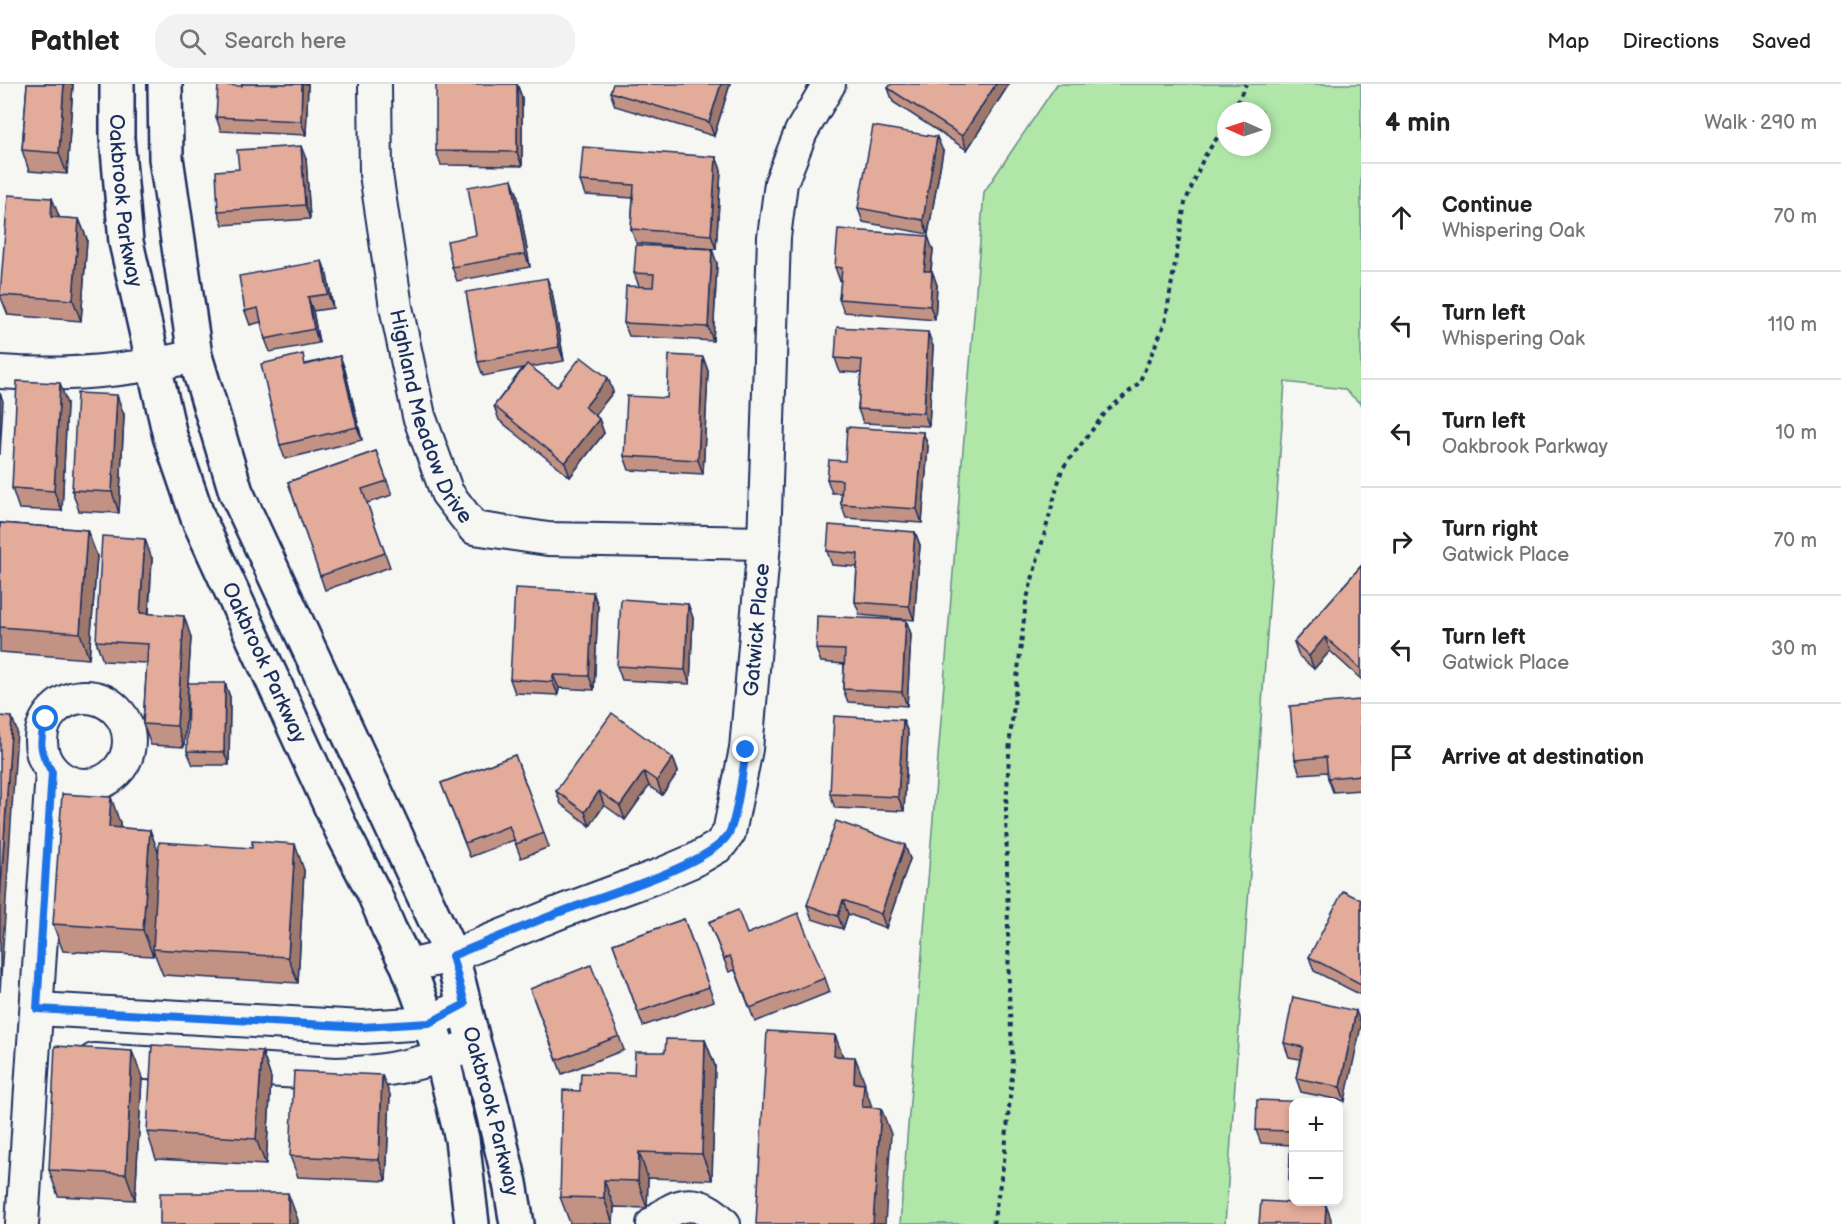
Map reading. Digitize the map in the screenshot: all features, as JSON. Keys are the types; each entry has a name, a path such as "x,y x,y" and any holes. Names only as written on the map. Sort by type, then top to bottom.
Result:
{"street":[{"name":"Oakbrook Parkway","path":"117,84 117,138 126,242 133,282 170,436 198,518 344,835 408,966 442,1057 462,1139 472,1224"},
{"name":"Oakbrook Parkway","path":"165,84 166,158 195,356 236,492 452,956 490,1099 510,1183 517,1224"},
{"name":"Highland Meadow Drive","path":"375,84 376,174 396,307 419,416 447,493 474,528 548,539 764,543"},
{"name":"Gatwick Place","path":"408,966 452,956 669,872 718,846 729,833 746,750 764,543 774,237 781,183 801,132 829,84"},
{"path":"0,372 83,374 154,366 195,356"},
{"path":"22,1224 53,1058 37,1009 52,772"},
{"path":"37,1009 362,1027 429,1023 465,1004"},
{"path":"53,1058 336,1074 366,1073 442,1057 474,1044"},
{"path":"653,1224 669,1209 691,1204 712,1211 724,1224"}],"path":[{"path":"1237,102 1246,84"},
{"path":"993,1224 1004,1161 1012,1066 1006,807 1010,738 1026,602 1062,469 1106,412 1139,383 1165,323 1185,202 1204,157 1217,138"}],"green space":[{"path":"1057,84 1361,84 1361,404 1344,389 1285,382 1225,1224 900,1224 984,192"}],"building":[{"path":"27,84 64,84 59,153 22,150"},
{"path":"242,84 302,84 301,121 216,117 218,85 242,86"},
{"path":"436,84 517,84 517,152 436,151"},
{"path":"613,84 721,84 709,122 610,92"},
{"path":"891,84 996,84 962,136 888,88"},
{"path":"873,126 937,137 923,220 858,208"},
{"path":"301,146 305,205 218,211 216,171 239,169 237,150"},
{"path":"583,147 716,157 711,235 631,229 634,185 580,181"},
{"path":"512,179 525,254 452,267 447,241 476,235 468,187"},
{"path":"8,195 52,198 51,217 79,219 73,300 0,295"},
{"path":"838,229 928,236 924,271 932,271 930,306 839,299 842,268 835,267"},
{"path":"636,245 712,249 708,327 624,323 626,286 653,287 654,274 634,273"},
{"path":"322,261 328,294 308,297 314,329 265,339 258,308 245,311 239,276"},
{"path":"547,278 559,347 478,362 466,292"},
{"path":"837,327 928,332 924,413 858,409 862,360 835,358"},
{"path":"303,354 305,365 340,356 357,427 280,445 261,364"},
{"path":"669,355 703,357 698,460 624,456 627,396 667,398"},
{"path":"581,357 608,378 585,407 599,419 565,463 494,406 527,364 557,387"},
{"path":"17,381 60,383 54,491 12,488"},
{"path":"77,393 117,395 112,492 72,490"},
{"path":"847,427 923,432 917,509 841,504 842,480 827,479 829,460 845,461"},
{"path":"376,451 387,481 362,489 385,553 320,576 288,482"},
{"path":"0,523 87,530 80,633 0,627"},
{"path":"829,525 915,532 909,606 855,602 858,554 827,551"},
{"path":"102,536 145,539 140,613 184,616 177,726 143,724 148,644 96,641"},
{"path":"1361,566 1361,669 1325,637 1309,656 1294,642"},
{"path":"515,588 593,592 589,676 553,675 553,682 510,679"},
{"path":"621,599 688,604 685,670 617,666"},
{"path":"817,616 906,620 902,692 843,689 845,650 816,649"},
{"path":"188,683 225,683 224,752 187,751"},
{"path":"1359,700 1361,775 1328,778 1326,757 1295,760 1290,706"},
{"path":"612,713 673,758 657,781 644,772 620,806 599,791 585,812 556,791"},
{"path":"0,716 12,717 0,900"},
{"path":"834,716 903,720 898,797 830,794"},
{"path":"515,755 544,833 516,844 509,826 465,843 441,783"},
{"path":"62,794 111,797 109,827 150,830 143,930 53,924"},
{"path":"836,821 905,845 881,914 843,900 838,916 807,905"},
{"path":"252,841 295,844 288,957 153,949 159,842 252,848"},
{"path":"1343,891 1361,900 1361,984 1309,957"},
{"path":"738,910 747,934 798,913 825,978 750,1008 730,956 724,959 709,922"},
{"path":"684,919 709,987 638,1012 613,944"},
{"path":"591,965 619,1036 557,1060 530,989"},
{"path":"1293,997 1356,1011 1340,1087 1296,1078 1303,1047 1284,1043"},
{"path":"767,1031 835,1035 834,1056 855,1057 854,1083 864,1084 862,1107 881,1108 873,1224 756,1224"},
{"path":"666,1039 705,1040 702,1154 639,1152 638,1181 604,1180 604,1198 560,1197 563,1090 580,1091 581,1073 634,1075 635,1052 665,1052"},
{"path":"152,1045 262,1051 256,1139 147,1132"},
{"path":"55,1046 132,1051 126,1174 49,1170"},
{"path":"294,1071 382,1075 379,1160 290,1156"},
{"path":"1257,1100 1289,1101 1289,1131 1256,1130"},
{"path":"160,1193 288,1193 288,1224 160,1224"},
{"path":"1261,1201 1289,1203 1289,1206 1326,1206 1325,1224 1259,1224"}],"route":[{"path":"46,719 40,737 42,756 52,772 37,1009 362,1027 429,1023 465,1004 452,956 660,875 695,860 718,846 729,833 746,750"}]}
